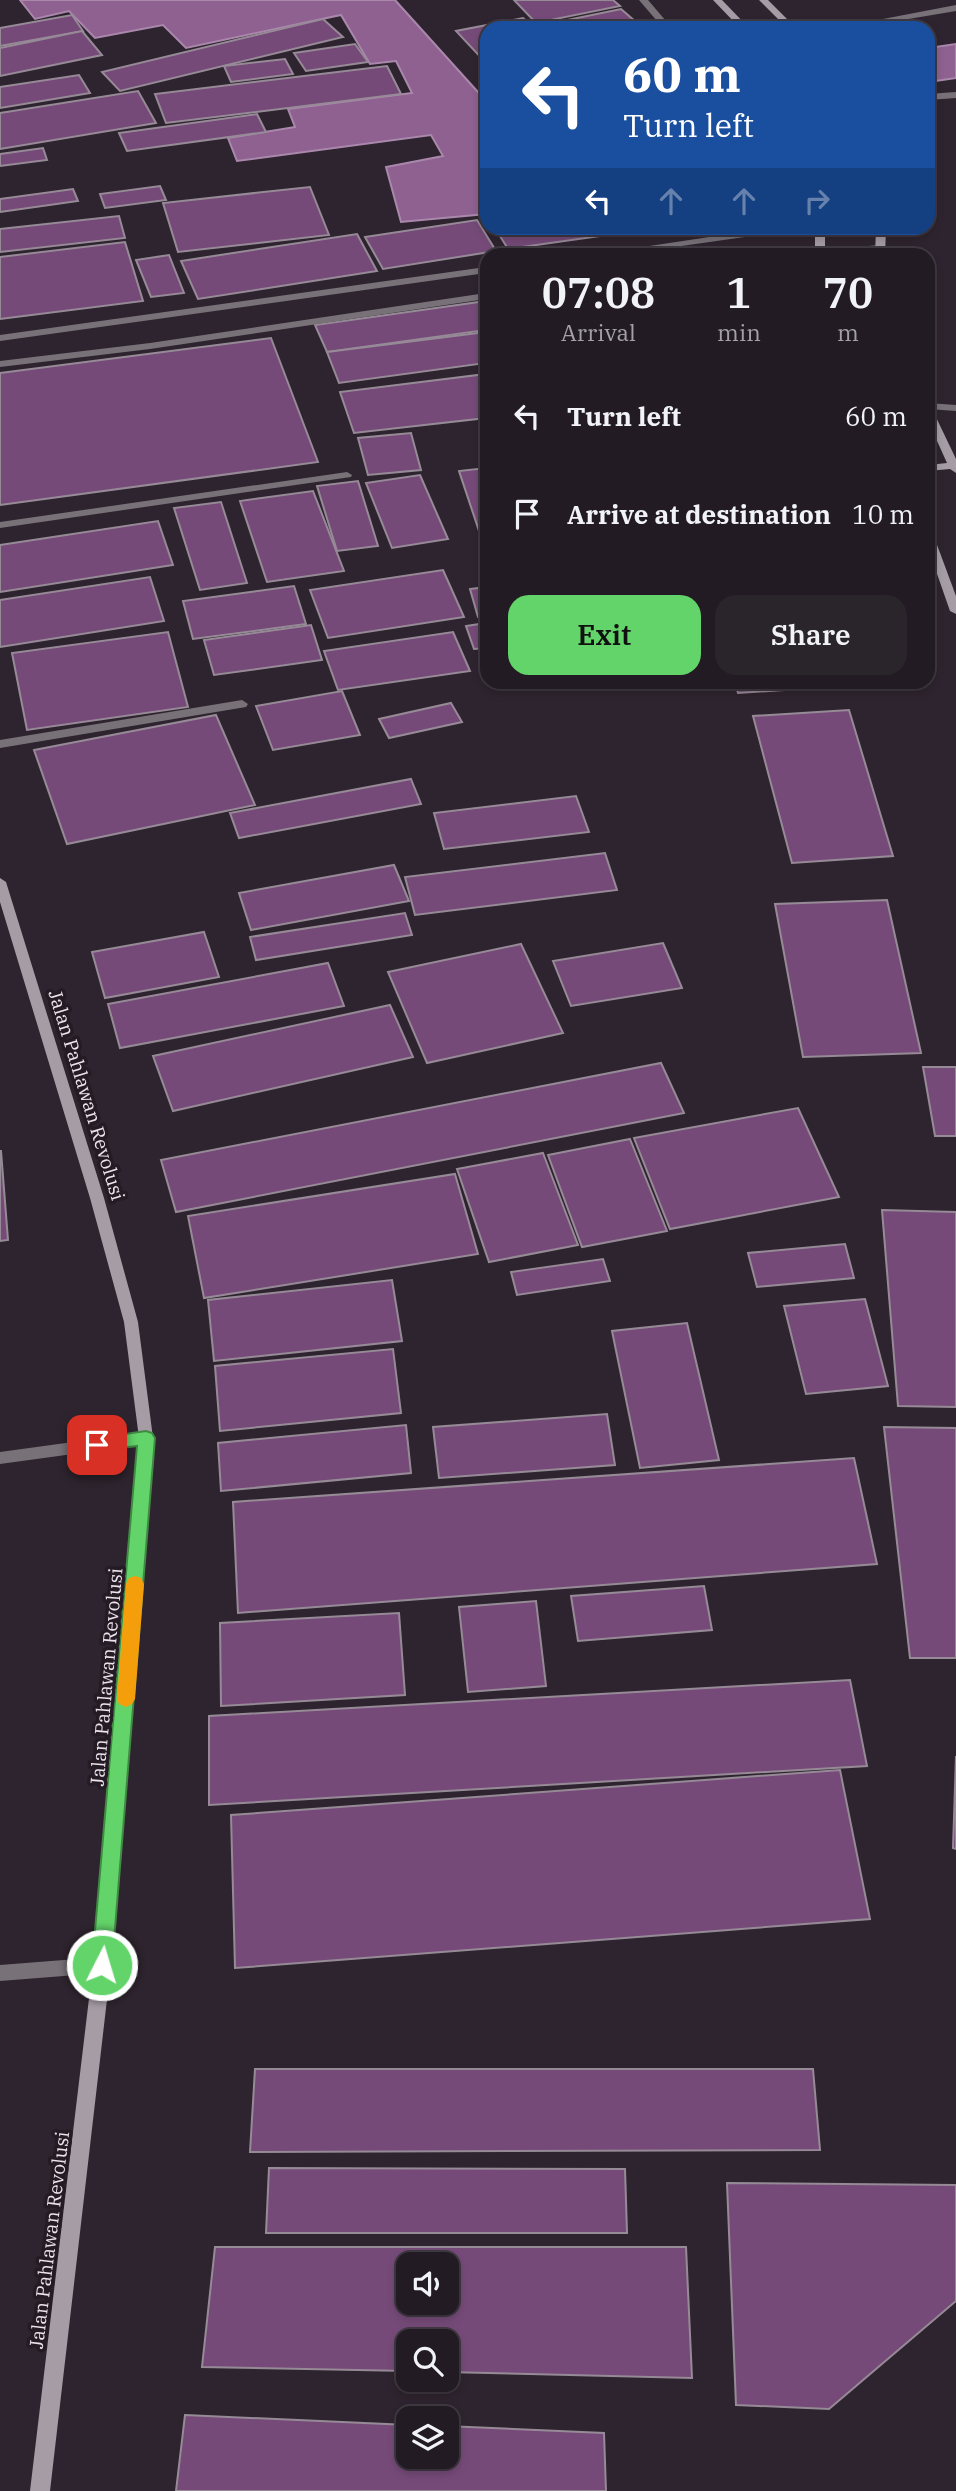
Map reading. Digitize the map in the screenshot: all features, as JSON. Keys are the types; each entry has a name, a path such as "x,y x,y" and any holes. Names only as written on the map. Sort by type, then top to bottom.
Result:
{"street":[{"path":"643,0 662,21"},
{"path":"717,0 738,21"},
{"path":"763,0 785,21"},
{"path":"881,21 956,8"},
{"path":"935,96 956,95"},
{"path":"644,248 736,235"},
{"path":"0,338 480,271"},
{"path":"0,364 150,346 480,297"},
{"path":"935,409 956,408"},
{"path":"935,424 955,468 935,468"},
{"path":"0,525 347,475"},
{"path":"935,553 956,611"},
{"path":"0,744 242,704"},
{"name":"Jalan Pahlawan Revolusi","path":"0,882 97,1198 131,1322 146,1438 102,1965 40,2491"},
{"path":"0,1458 146,1438"},
{"path":"0,1973 102,1965"}],"shaded area":[{"path":"20,0 395,0 480,94 480,215 401,222 386,167 443,156 431,135 237,161 228,138 295,127 288,109 412,93 396,61 370,64 341,15 186,48 163,25 95,38 69,11 35,19"},
{"path":"956,44 956,78 935,81 935,47"}],"building":[{"path":"514,0 613,0 620,6 546,21 534,21"},
{"path":"621,9 635,21 562,21"},
{"path":"72,15 83,31 0,46 0,28"},
{"path":"323,19 343,37 120,91 102,72"},
{"path":"480,26 480,57 456,31"},
{"path":"82,31 102,55 0,76 0,48"},
{"path":"355,44 368,62 306,71 294,53"},
{"path":"285,59 293,74 231,82 224,66"},
{"path":"387,66 401,94 166,123 155,94"},
{"path":"79,75 90,93 0,108 0,87"},
{"path":"138,91 156,123 0,149 0,113"},
{"path":"257,114 266,132 127,151 119,133"},
{"path":"43,148 47,160 0,166 0,154"},
{"path":"160,186 166,200 105,208 100,194"},
{"path":"310,187 329,235 178,252 163,203"},
{"path":"73,189 78,201 0,212 0,199"},
{"path":"119,216 125,238 0,252 0,229"},
{"path":"477,220 480,235 486,235 494,248 480,248 480,254 383,269 365,237"},
{"path":"357,234 377,271 198,299 181,261"},
{"path":"499,235 607,235 515,248 507,248"},
{"path":"125,242 143,301 0,319 0,257"},
{"path":"169,255 184,293 151,297 136,260"},
{"path":"480,302 480,331 327,352 315,325"},
{"path":"480,333 480,364 339,383 327,352"},
{"path":"271,338 318,462 0,505 0,373"},
{"path":"480,375 480,419 354,433 340,392"},
{"path":"411,433 421,470 368,475 358,438"},
{"path":"480,469 480,531 479,531 459,471"},
{"path":"420,475 448,539 392,548 366,483"},
{"path":"358,481 378,546 337,551 317,486"},
{"path":"313,491 344,571 267,582 240,501"},
{"path":"221,502 247,583 200,590 174,508"},
{"path":"158,521 173,565 0,592 0,545"},
{"path":"443,570 464,617 328,638 310,590"},
{"path":"150,577 164,621 0,647 0,600"},
{"path":"294,586 306,624 193,639 183,601"},
{"path":"480,588 480,617 478,617 470,589"},
{"path":"480,624 480,648 474,649 466,626"},
{"path":"311,625 322,660 214,675 204,640"},
{"path":"168,632 188,707 27,730 12,653"},
{"path":"453,632 470,671 338,690 324,651"},
{"path":"737,689 798,689 738,693"},
{"path":"342,691 360,735 273,750 256,706"},
{"path":"451,703 462,722 389,738 379,719"},
{"path":"849,710 893,856 792,863 753,716"},
{"path":"216,715 255,805 67,844 34,750"},
{"path":"411,779 421,804 239,838 230,813"},
{"path":"576,796 589,832 444,849 434,813"},
{"path":"605,853 617,890 415,915 405,877"},
{"path":"394,865 409,901 251,930 239,893"},
{"path":"887,900 921,1053 803,1057 775,904"},
{"path":"405,913 412,935 256,960 250,937"},
{"path":"204,932 219,977 105,998 92,952"},
{"path":"663,943 682,988 571,1006 553,961"},
{"path":"521,944 563,1033 427,1063 388,972"},
{"path":"328,963 344,1006 120,1048 108,1004"},
{"path":"390,1005 413,1057 173,1111 153,1056"},
{"path":"661,1063 684,1113 176,1212 161,1160"},
{"path":"923,1067 956,1067 956,1136 935,1136"},
{"path":"798,1108 839,1197 670,1229 634,1138"},
{"path":"630,1139 667,1231 582,1247 548,1155"},
{"path":"0,1151 8,1240 0,1241"},
{"path":"543,1153 578,1245 489,1262 457,1169"},
{"path":"455,1174 478,1254 204,1298 188,1216"},
{"path":"882,1210 956,1212 956,1407 898,1406"},
{"path":"845,1244 854,1278 757,1287 748,1253"},
{"path":"603,1259 610,1281 517,1295 511,1272"},
{"path":"392,1280 402,1341 214,1361 208,1300"},
{"path":"865,1299 888,1386 806,1394 784,1306"},
{"path":"687,1323 719,1460 640,1468 612,1331"},
{"path":"393,1349 401,1413 220,1431 215,1366"},
{"path":"607,1414 615,1465 439,1478 433,1427"},
{"path":"406,1425 411,1473 221,1491 218,1443"},
{"path":"884,1427 956,1428 956,1658 910,1658"},
{"path":"854,1458 877,1564 238,1613 233,1502"},
{"path":"704,1586 712,1630 578,1641 571,1596"},
{"path":"536,1601 546,1686 468,1692 459,1607"},
{"path":"399,1613 405,1695 221,1706 220,1623"},
{"path":"850,1680 867,1766 209,1805 209,1716"},
{"path":"956,1756 956,1849 953,1848"},
{"path":"840,1770 870,1919 235,1968 231,1815"},
{"path":"255,2069 813,2069 820,2150 250,2152"},
{"path":"269,2168 625,2169 627,2233 266,2233"},
{"path":"727,2183 956,2185 956,2301 829,2409 736,2405"},
{"path":"215,2247 686,2247 692,2378 459,2372 459,2329 396,2329 396,2371 202,2367"},
{"path":"185,2415 396,2424 396,2469 459,2469 459,2427 604,2433 606,2491 176,2491"}],"slow traffic":[{"path":"126,1699 135,1584"}],"route":[{"path":"97,1445 146,1438 102,1965"}]}
